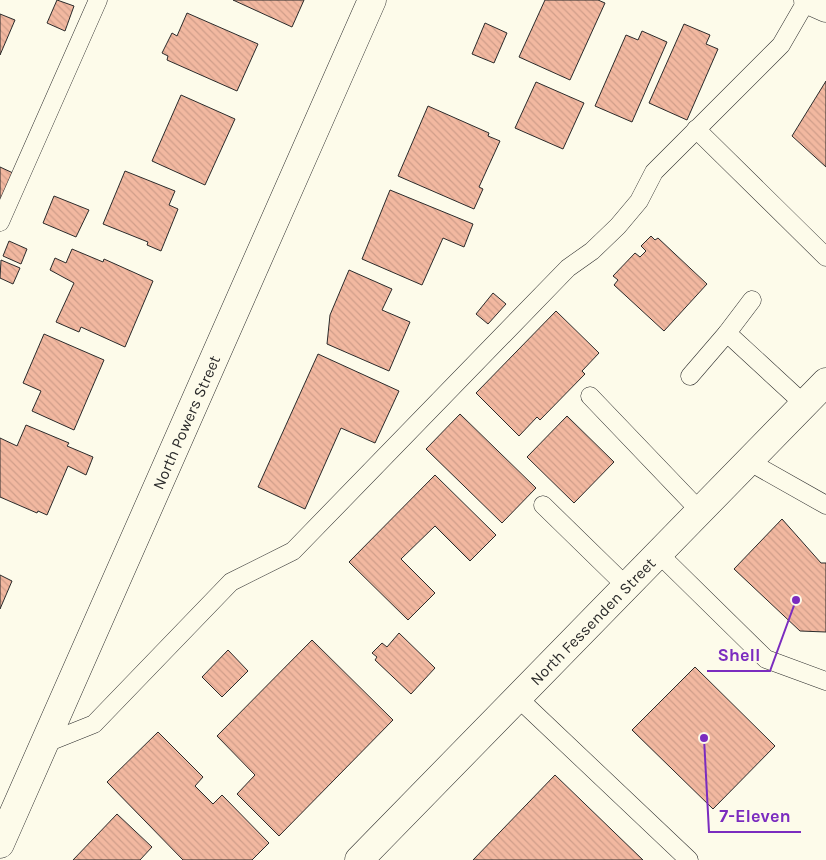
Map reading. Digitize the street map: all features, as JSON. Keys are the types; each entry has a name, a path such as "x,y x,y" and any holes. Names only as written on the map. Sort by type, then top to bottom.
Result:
{"street":[{"name":"North Powers Street","path":"0,844 372,0"},
{"path":"807,0 826,8"},
{"name":"North Fessenden Street","path":"359,860 826,382"}],"lane":[{"path":"0,222 98,0"},
{"path":"44,744 94,724 231,582 293,551 568,268 592,250 618,226 639,201 654,172 782,46 807,0"},
{"path":"696,130 826,257"},
{"path":"690,376 727,334 752,300"},
{"path":"727,334 804,404"},
{"path":"590,396 700,511"},
{"path":"748,462 826,505"},
{"path":"543,505 626,586"},
{"path":"658,553 766,659 826,681"},
{"path":"517,697 689,860"}],"building":[{"path":"57,0 74,6 65,31 47,23"},
{"path":"233,0 304,0 292,27"},
{"path":"545,0 598,0 605,3 570,80 519,57"},
{"path":"187,13 258,44 237,91 167,60 168,56 162,53 172,33 177,36"},
{"path":"0,14 15,20 0,55"},
{"path":"485,23 507,33 494,63 472,54"},
{"path":"684,24 710,35 706,44 718,49 687,120 649,103"},
{"path":"642,31 667,42 632,122 595,106 626,35 638,40"},
{"path":"826,81 826,167 792,136"},
{"path":"536,82 584,103 563,149 515,128"},
{"path":"181,95 235,119 205,185 152,161"},
{"path":"428,106 489,133 488,136 500,141 479,187 483,189 474,209 398,176"},
{"path":"0,167 13,173 0,202"},
{"path":"125,171 175,191 169,205 178,209 161,251 147,245 148,242 103,224"},
{"path":"390,190 473,224 464,247 443,238 422,285 362,259"},
{"path":"54,196 89,210 76,237 43,223"},
{"path":"651,236 655,240 658,238 707,284 664,331 614,285 618,280 613,276 635,253 640,257 646,251 641,246"},
{"path":"9,241 27,249 21,264 3,256"},
{"path":"72,249 103,262 104,259 153,281 125,347 81,327 79,332 56,322 74,283 50,270 55,258 66,263"},
{"path":"1,260 20,268 13,284 0,278"},
{"path":"349,270 392,289 382,310 410,322 389,371 327,344 330,315"},
{"path":"493,293 506,304 488,324 476,314"},
{"path":"556,311 599,353 582,371 585,374 540,420 537,417 519,436 476,393"},
{"path":"44,334 104,360 74,430 32,411 41,391 23,383"},
{"path":"318,354 399,391 375,443 341,428 305,509 258,487"},
{"path":"460,414 536,488 502,523 426,449"},
{"path":"567,416 614,462 574,503 527,457"},
{"path":"26,425 69,443 67,446 93,457 86,475 68,466 47,515 38,511 37,513 0,497 0,438 17,446"},
{"path":"435,475 496,535 470,561 435,526 401,559 435,593 408,620 349,562"},
{"path":"782,519 821,563 826,563 826,632 800,631 734,569"},
{"path":"0,575 12,581 0,609"},
{"path":"399,633 435,668 411,694 375,660 377,657 372,653 382,643 387,647"},
{"path":"312,640 393,720 279,836 237,794 255,775 217,736"},
{"path":"228,650 248,671 222,697 202,677"},
{"path":"695,667 775,746 713,809 632,730"},
{"path":"158,732 203,777 195,786 213,804 222,795 269,843 252,860 183,860 107,782"},
{"path":"555,775 643,860 473,860"},
{"path":"117,814 152,847 140,860 73,860"}],"place":[{"name":"Shell","path":"796,600"},
{"name":"7-Eleven","path":"704,738"}]}
